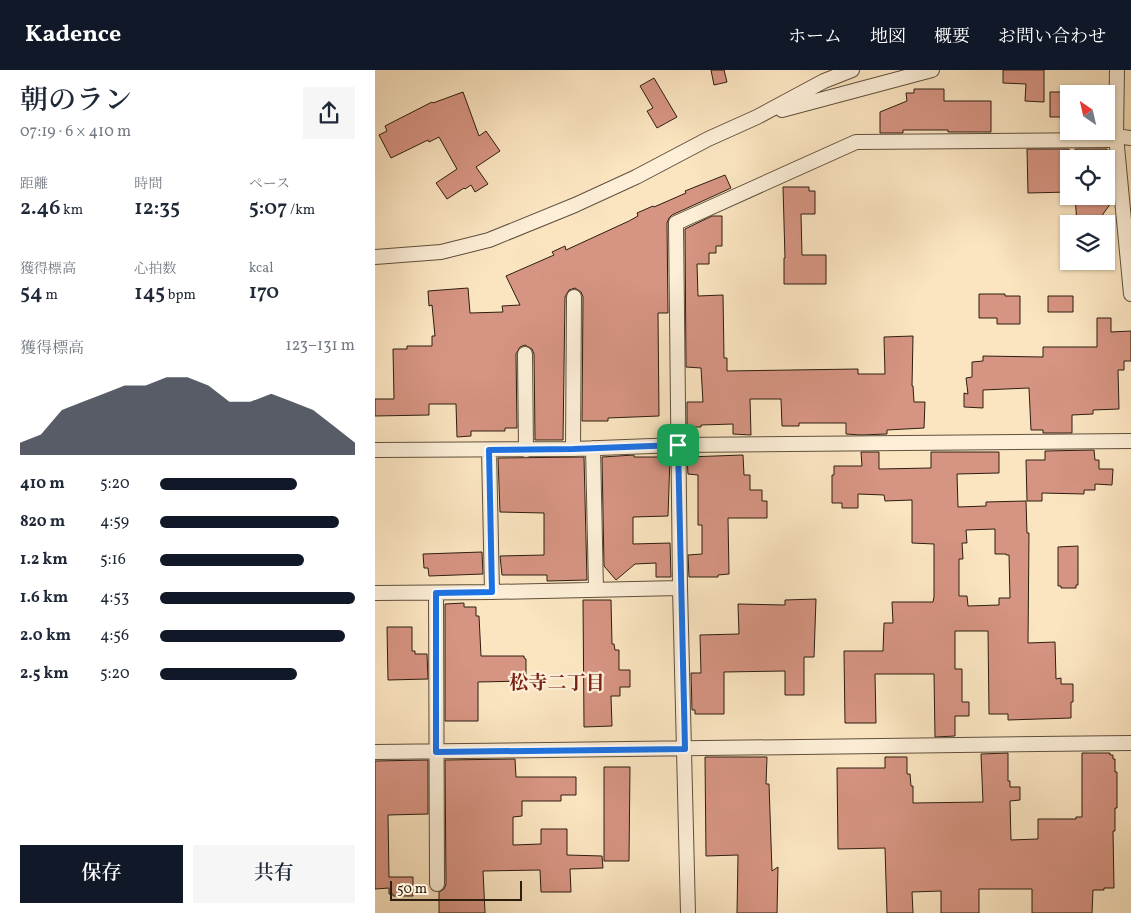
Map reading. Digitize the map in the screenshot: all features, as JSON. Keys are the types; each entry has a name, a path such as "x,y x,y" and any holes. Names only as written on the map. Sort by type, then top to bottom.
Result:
{"street":[{"path":"375,257 441,252 489,240 575,205 636,177 708,139 757,117 824,81 852,70"},
{"path":"757,117 932,70"},
{"path":"1117,70 1116,136 1131,294"},
{"path":"688,913 680,588 677,223 856,142 1109,140 1116,136 1131,138"},
{"path":"573,449 574,297"},
{"path":"525,354 526,450"},
{"path":"375,450 526,450 678,445 1131,441"},
{"path":"593,448 597,590"},
{"path":"489,450 492,592"},
{"path":"375,593 680,588"},
{"path":"436,593 437,884"},
{"path":"375,752 1131,743"}],"building":[{"path":"711,70 724,70 727,82 714,85"},
{"path":"1003,70 1044,70 1044,102 1025,101 1026,84 1003,83"},
{"path":"654,78 677,117 657,128 647,111 653,108 640,86"},
{"path":"914,89 944,89 944,101 991,101 991,132 903,130 903,133 880,133 880,112 907,101 906,93 914,93"},
{"path":"463,92 479,136 486,131 500,151 476,167 488,184 475,192 471,185 447,199 436,183 457,169 439,137 429,142 428,140 391,158 379,135 387,131 385,126 432,102"},
{"path":"1050,92 1060,92 1060,117 1050,117"},
{"path":"1027,149 1069,149 1060,150 1060,192 1028,193"},
{"path":"1107,149 1107,150 1075,150"},
{"path":"725,175 731,188 672,215 667,223 668,313 658,313 659,416 608,418 608,421 582,421 583,297 581,292 575,288 569,290 565,297 563,440 535,440 534,354 532,349 525,345 520,347 516,354 517,428 505,428 505,431 471,431 471,436 457,437 456,404 429,404 429,415 375,416 375,399 394,399 393,349 407,349 407,346 432,346 432,336 435,336 432,305 429,306 428,291 468,288 470,313 503,312 502,306 520,305 506,276 554,255 552,252 565,246 566,250 629,221 638,216 637,213"},
{"path":"783,187 809,187 809,191 815,191 815,214 801,214 802,255 826,255 826,284 784,284"},
{"path":"1076,205 1109,205 1102,215 1076,215"},
{"path":"712,216 722,216 722,246 716,246 716,253 709,253 709,264 697,264 698,296 723,295 724,358 727,358 727,371 858,369 858,374 885,374 884,337 913,336 912,386 914,402 925,402 924,428 887,430 887,434 861,435 846,434 846,423 799,423 799,426 782,426 781,399 750,399 751,435 733,434 733,424 687,427 687,402 703,402 701,368 686,367 685,229"},
{"path":"979,294 1020,296 1020,324 997,324 997,318 979,318"},
{"path":"1048,296 1073,296 1073,312 1048,312"},
{"path":"1097,318 1111,318 1111,332 1131,331 1131,361 1124,361 1124,370 1118,370 1119,409 1093,410 1093,414 1072,415 1072,433 1043,433 1043,430 1031,430 1029,388 983,390 983,408 964,407 964,393 968,394 966,378 972,377 972,362 983,361 983,356 1043,357 1043,347 1097,347"},
{"path":"1094,450 1095,460 1099,460 1099,469 1113,469 1112,485 1095,484 1095,490 1084,490 1084,494 1042,493 1042,501 1027,501 1026,460 1045,460 1045,451"},
{"path":"861,452 879,452 879,469 931,468 931,452 999,452 999,473 957,474 958,507 986,506 986,502 1026,501 1027,533 1029,533 1028,643 1055,642 1056,679 1061,678 1061,684 1073,684 1071,718 1008,720 1008,714 989,714 988,631 955,631 955,669 962,669 962,702 969,702 969,716 955,716 955,736 935,737 934,674 875,674 876,723 845,723 844,651 883,651 884,623 893,623 892,602 933,602 934,597 934,544 912,543 912,500 885,501 884,495 858,494 858,508 842,508 842,503 832,503 832,475 834,475 834,466 862,466","holes":["995,529 995,554 1009,555 1010,598 999,598 999,605 968,606 967,596 959,596 959,559 963,559 962,543 967,543 966,530"]},
{"path":"634,455 634,457 670,457 668,516 633,517 633,544 670,543 671,577 656,577 656,563 635,564 616,580 604,566 602,457"},
{"path":"743,455 744,475 750,475 750,490 762,490 762,501 767,501 767,518 728,518 729,574 718,575 718,577 689,577 688,555 702,554 702,525 698,525 698,475 688,474 687,457"},
{"path":"584,457 587,580 547,581 547,575 502,575 500,556 544,555 544,513 500,512 498,458"},
{"path":"1078,546 1078,585 1076,585 1076,588 1061,588 1061,586 1058,586 1058,547"},
{"path":"482,552 483,574 429,576 428,568 424,568 423,554"},
{"path":"816,599 814,657 804,657 804,695 785,695 785,671 724,672 724,714 695,714 695,710 692,710 691,673 701,673 700,635 739,634 738,604 785,605 785,600"},
{"path":"583,600 611,600 612,644 614,644 615,650 619,650 619,670 630,670 630,687 620,687 620,696 611,696 612,726 584,727"},
{"path":"464,603 464,607 476,607 476,616 479,616 481,656 524,656 526,659 526,681 478,682 478,721 445,721 445,604"},
{"path":"387,627 412,627 412,651 415,651 415,654 427,654 428,679 388,680"},
{"path":"1008,753 1008,781 1010,781 1010,787 1020,787 1020,800 1010,801 1011,840 1038,839 1038,819 1076,819 1076,817 1082,817 1082,753 1110,753 1110,755 1113,755 1113,759 1115,759 1115,772 1117,772 1117,808 1115,808 1115,831 1113,831 1114,888 1093,890 1092,913 1032,913 1032,889 979,889 979,913 941,913 941,891 912,892 913,913 887,913 885,848 838,849 837,768 885,768 885,757 907,757 907,774 910,774 911,786 913,786 913,803 983,802 981,754"},
{"path":"705,757 767,757 766,784 769,784 772,871 778,867 777,913 737,913 738,855 706,856"},
{"path":"515,759 516,777 576,777 576,795 561,795 561,801 522,801 522,816 513,817 513,845 541,844 541,829 567,829 567,855 602,856 603,868 570,869 571,892 541,892 540,870 483,871 485,913 439,913 439,892 444,889 446,884 445,760"},
{"path":"428,760 428,814 388,815 389,877 413,877 413,896 393,896 393,894 389,894 389,888 375,889 375,761"},
{"path":"604,767 630,767 629,861 604,861"}],"district":[{"name":"松寺二丁目","path":"557,684"}],"route":[{"path":"678,445 685,749 436,752 436,593 492,592 489,450 678,445"}]}
